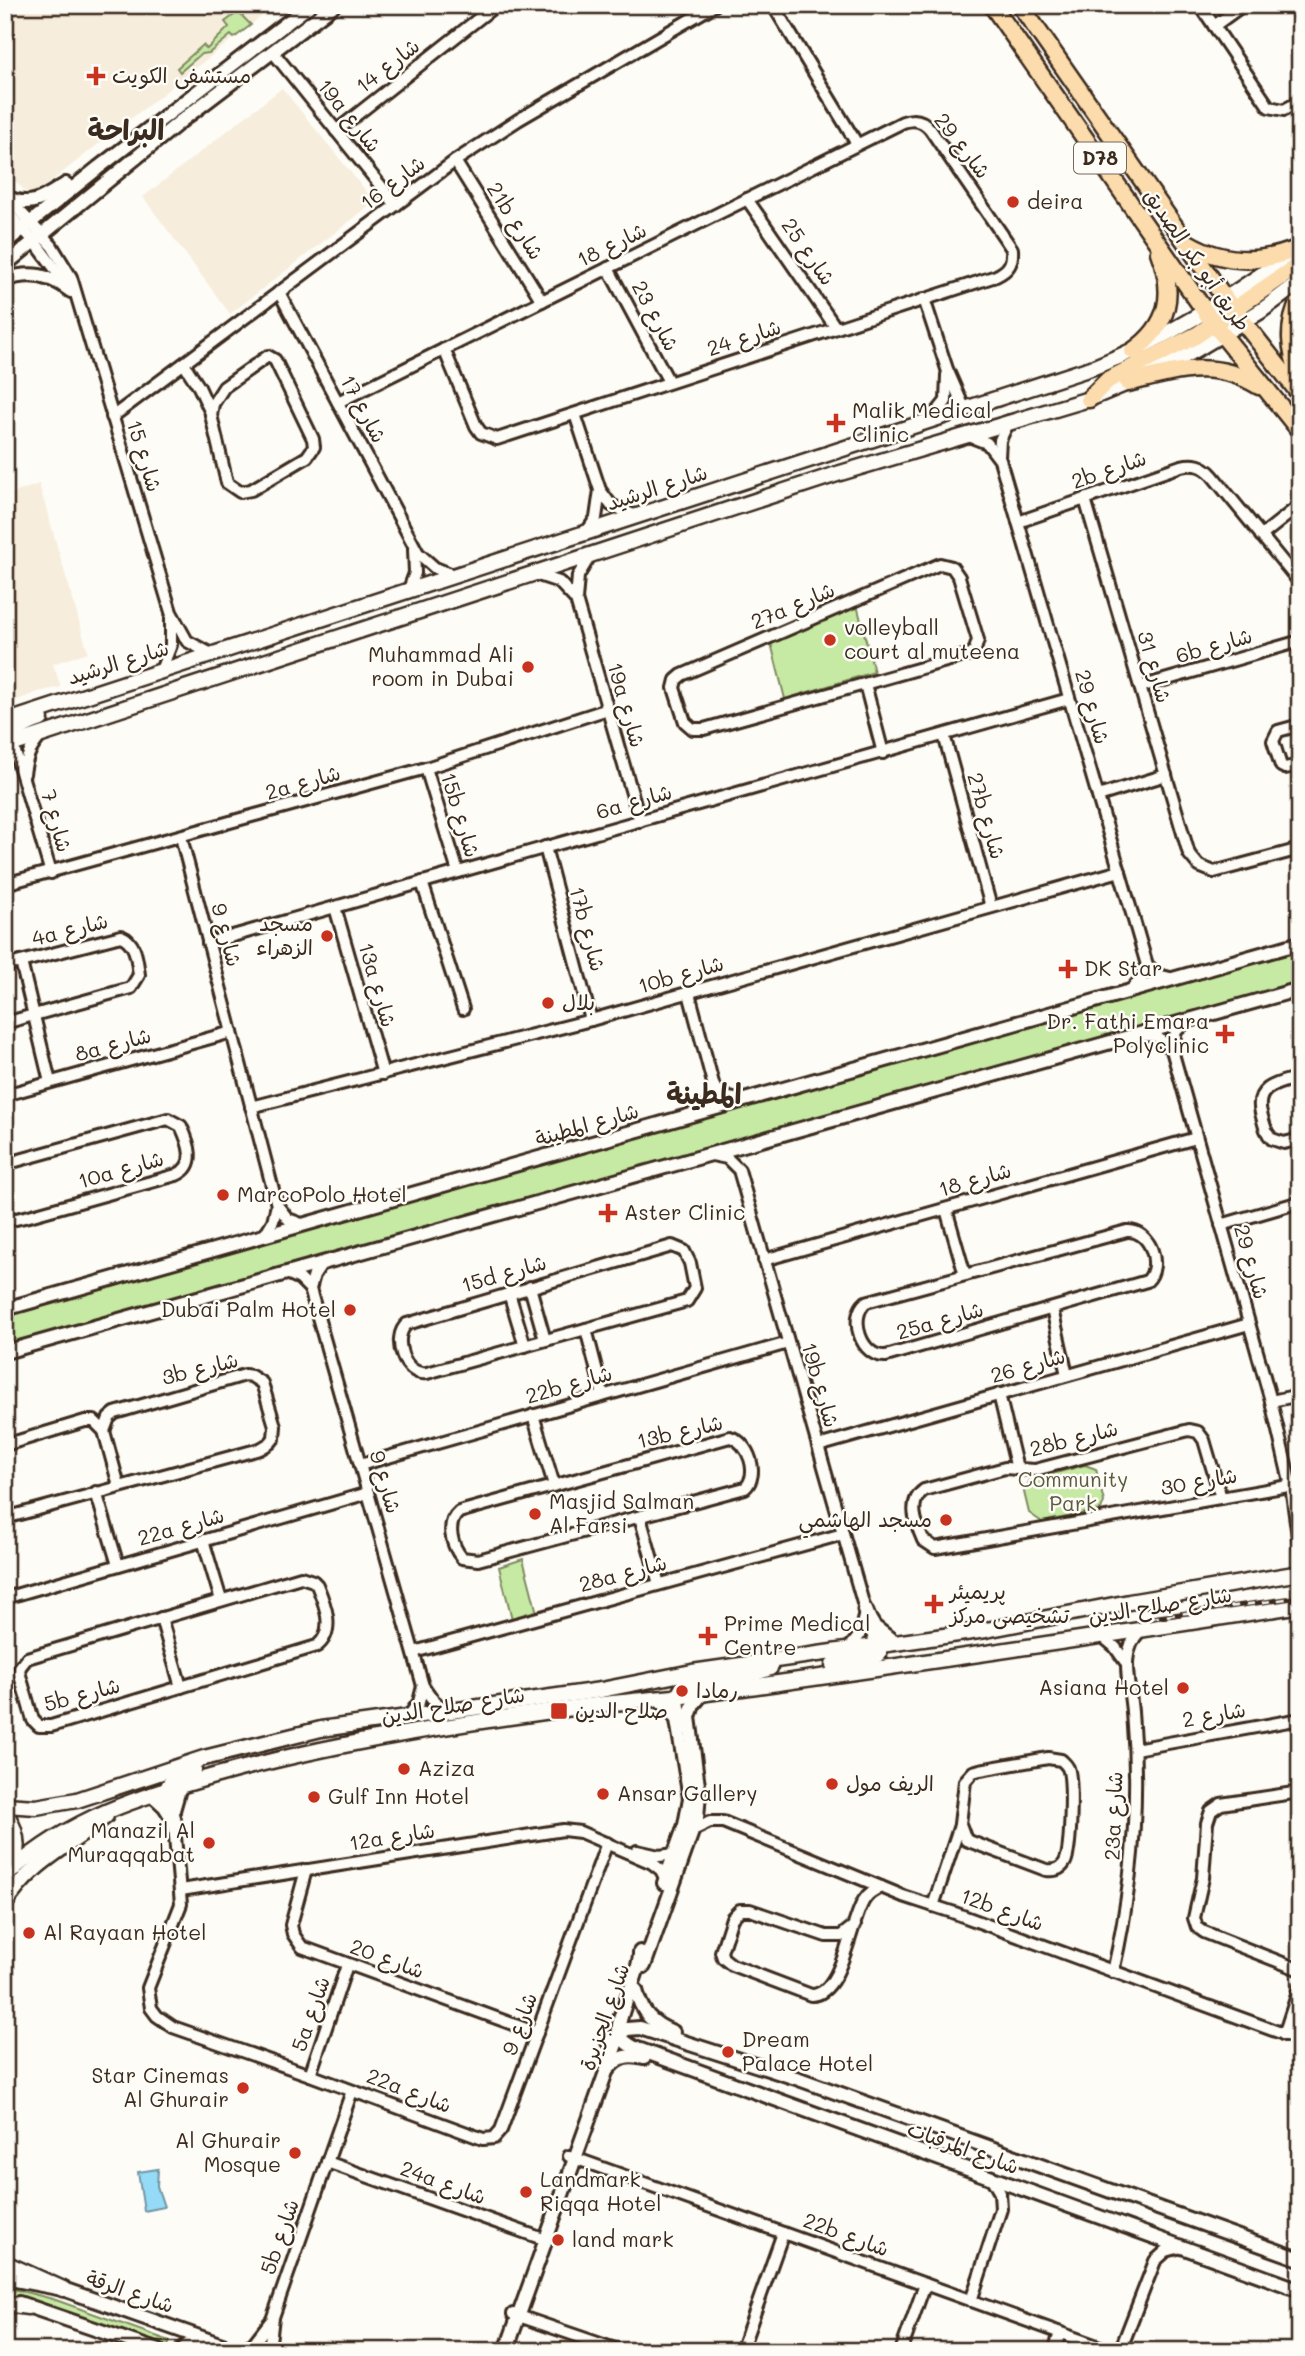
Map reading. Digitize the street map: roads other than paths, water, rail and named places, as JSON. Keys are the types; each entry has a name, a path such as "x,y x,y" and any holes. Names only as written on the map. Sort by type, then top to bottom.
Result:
{"main road":[{"name":"طريق أبو بكر الصديق","path":"992,5 1214,323 1300,431"},
{"name":"طريق أبو بكر الصديق","path":"1020,5 1235,311 1300,394"},
{"path":"1133,351 1154,332 1166,307 1168,277 1150,230"},
{"path":"1185,241 1200,250 1232,259 1266,259 1299,248"},
{"path":"1235,311 1299,248"},
{"path":"1235,311 1300,264"},
{"path":"1089,398 1108,380 1164,353 1235,311 1300,282"},
{"path":"1300,300 1291,323 1290,335 1300,378"},
{"name":"شارع الرشيد","path":"5,722 965,411 1214,323"},
{"name":"شارع الرشيد","path":"9,746 837,474 1089,398 1179,359 1214,323"},
{"path":"1128,383 1175,371 1200,368 1241,377 1267,391"},
{"path":"837,474 950,431 957,426 965,411"},
{"path":"260,663 276,671"},
{"path":"9,746 23,726 83,703 94,692"},
{"name":"شارع صلاح الدين","path":"5,1805 46,1806 76,1800 251,1744 310,1731 601,1690 677,1674 1025,1623 1300,1573"},
{"name":"شارع صلاح الدين","path":"8,1875 56,1836 117,1805 259,1764 354,1744 584,1707 677,1697 1140,1631 1300,1605"},
{"path":"764,1684 786,1674 872,1658 879,1654 865,1610"},
{"path":"680,1730 677,1697 684,1685 758,1672 790,1659"},
{"path":"174,1823 176,1776 239,1755 251,1744"},
{"path":"5,1904 44,1859 90,1829 117,1805"},
{"path":"5,1812 16,1835 16,1859 8,1875"},
{"path":"5,2263 63,2288"},
{"path":"5,2304 28,2306"}],"street":[{"path":"5,265 160,137 334,5"},
{"name":"شارع 14","path":"336,131 496,5"},
{"name":"شارع 16","path":"112,416 455,161 518,120 715,5"},
{"path":"773,5 857,144"},
{"path":"1200,5 1265,103 1278,111 1289,109 1300,101"},
{"path":"1214,26 1243,5"},
{"path":"5,243 304,8"},
{"name":"19a شارع","path":"273,52 396,205"},
{"name":"شارع 29","path":"903,122 915,119 926,124 1008,241 1012,249 1010,266 996,276"},
{"name":"شارع 18","path":"338,402 903,122"},
{"name":"21b شارع","path":"455,161 542,301"},
{"path":"7,201 36,202 98,168"},
{"name":"شارع 25","path":"747,199 836,328"},
{"name":"شارع 15","path":"7,201 65,266 75,288 171,612 187,641 214,655"},
{"name":"شارع 15","path":"39,239 81,312"},
{"name":"شارع 23","path":"608,268 669,383"},
{"path":"5,280 21,275 41,276 57,281 71,291"},
{"name":"شارع 24","path":"444,349 476,426 488,437 497,439 996,276"},
{"name":"شارع 17","path":"279,292 412,543 425,562 444,573 456,576"},
{"path":"924,299 947,369 965,411"},
{"path":"186,362 211,415 225,478 235,490 251,490 313,451 313,439 271,356 263,358 218,394 211,415"},
{"path":"186,362 209,390 218,394"},
{"path":"927,422 941,410 946,401 947,369"},
{"path":"575,414 600,491 611,505 636,516"},
{"name":"شارع 29","path":"1009,421 1000,440 1000,460 1147,965"},
{"path":"961,435 982,439 1000,460"},
{"name":"2b شارع","path":"1018,522 1188,464 1201,466 1212,475 1261,536"},
{"path":"586,533 596,517 600,491"},
{"name":"شارع 31","path":"1085,499 1186,846 1193,860 1199,866 1214,872 1300,849"},
{"path":"1300,505 1261,536 1300,583"},
{"name":"شارع 17","path":"408,592 415,573 412,543"},
{"name":"19a شارع","path":"590,556 578,576 576,600 640,821"},
{"name":"27a شارع","path":"934,566 952,566 957,571 977,634 978,646 966,656 865,684 698,730 685,722 674,688 679,677 704,665 934,566"},
{"path":"536,574 559,582 576,600"},
{"name":"شارع 15","path":"160,673 171,645 171,612"},
{"name":"6b شارع","path":"1140,687 1300,641"},
{"path":"865,684 883,753"},
{"name":"6a شارع","path":"208,943 1069,699"},
{"name":"2a شارع","path":"5,884 426,768 608,709"},
{"path":"1300,725 1278,731 1273,741 1281,766 1285,768 1300,765"},
{"name":"شارع 7","path":"24,781 29,751 41,735"},
{"name":"27b شارع","path":"944,735 991,907"},
{"name":"شارع 7","path":"9,746 24,781 51,873"},
{"name":"15b شارع","path":"426,768 457,872"},
{"path":"1098,796 1166,775"},
{"name":"شارع 9","path":"181,837 277,1205"},
{"name":"17b شارع","path":"545,847 591,1020"},
{"name":"10b شارع","path":"251,1107 591,1020 1120,871"},
{"path":"422,882 463,1009"},
{"name":"13a شارع","path":"335,907 383,1074"},
{"name":"4a شارع","path":"5,966 117,936 128,940 133,947 139,975 131,988 5,1023"},
{"name":"شارع المطينة","path":"5,1309 1300,943"},
{"path":"21,962 50,1082"},
{"path":"1130,991 1141,979 1147,965 1158,975 1174,979"},
{"path":"5,1352 1300,989"},
{"path":"689,992 714,1087 710,1102 698,1113"},
{"path":"1142,1035 1156,1037 1172,1050 1176,1031 1186,1022"},
{"name":"8a شارع","path":"5,1095 232,1032"},
{"name":"شارع 29","path":"1172,1050 1296,1485 1300,1550"},
{"path":"1300,1077 1270,1086 1259,1101 1265,1129 1272,1139 1284,1143 1300,1139"},
{"path":"714,1087 728,1098 746,1100"},
{"name":"10a شارع","path":"5,1164 168,1119 181,1126 190,1158 186,1169 176,1175 16,1219 5,1218"},
{"name":"شارع 18","path":"764,1260 1196,1138"},
{"path":"738,1170 743,1154 754,1143"},
{"path":"712,1154 727,1158 738,1170"},
{"name":"19b شارع","path":"738,1170 865,1610 875,1626 897,1643"},
{"path":"1221,1225 1300,1202"},
{"path":"277,1205 288,1219 304,1225"},
{"path":"264,1236 273,1221 277,1205"},
{"name":"25a شارع","path":"946,1209 965,1275"},
{"name":"25a شارع","path":"1127,1231 1139,1232 1147,1240 1154,1267 1154,1273 1147,1281 1052,1309 886,1356 874,1355 865,1347 857,1316 866,1302 1127,1231"},
{"name":"15d شارع","path":"672,1246 684,1251 695,1283 691,1298 681,1303 422,1374 412,1371 406,1362 400,1336 403,1326 509,1293 672,1246"},
{"path":"287,1273 300,1279 310,1289 314,1275 322,1263"},
{"path":"530,1287 545,1340"},
{"name":"شارع 9","path":"310,1289 423,1686 433,1700 446,1711"},
{"path":"509,1293 524,1346"},
{"path":"1052,1309 1067,1375"},
{"name":"شارع 26","path":"818,1446 1249,1324"},
{"path":"586,1329 603,1395"},
{"name":"22b شارع","path":"360,1465 788,1343"},
{"name":"3b شارع","path":"5,1518 260,1449 271,1443 275,1426 262,1383 245,1375 115,1413 109,1418 104,1431"},
{"path":"999,1394 1017,1469"},
{"path":"1271,1401 1300,1395"},
{"path":"533,1415 554,1485"},
{"path":"5,1445 89,1420 98,1423 104,1431 119,1486"},
{"name":"28b شارع","path":"940,1547 926,1544 921,1536 914,1509 917,1495 924,1490 999,1469 1035,1470 1185,1431 1194,1430 1204,1440 1221,1498"},
{"name":"13b شارع","path":"730,1437 741,1442 752,1472 748,1486 640,1517 478,1560 467,1560 459,1554 450,1525 458,1512 724,1438 730,1437"},
{"name":"شارع 30","path":"940,1547 1296,1485"},
{"path":"96,1492 118,1565"},
{"name":"22a شارع","path":"5,1598 368,1493"},
{"path":"640,1517 659,1584"},
{"name":"28a شارع","path":"414,1652 843,1534"},
{"path":"203,1540 221,1600"},
{"name":"5b شارع","path":"296,1578 307,1578 313,1580 319,1590 328,1622 327,1633 321,1643 312,1648 43,1727 36,1724 31,1717 20,1678 20,1667 27,1658 221,1600 296,1578"},
{"path":"847,1651 859,1636 865,1610"},
{"path":"161,1618 181,1687"},
{"path":"1125,1661 1129,1644 1140,1631"},
{"path":"1102,1636 1115,1647 1125,1661"},
{"name":"23a شارع","path":"1113,1972 1123,1928 1132,1861 1136,1794 1135,1749 1125,1661"},
{"path":"409,1716 418,1702 423,1686"},
{"name":"شارع الجزيرة","path":"572,2157 606,2072 697,1818 699,1793 689,1717 693,1705 702,1693"},
{"name":"شارع الجزيرة","path":"506,2351 608,2042 687,1816 690,1798 680,1730 672,1711 656,1699"},
{"name":"شارع 2","path":"1135,1749 1300,1719"},
{"path":"933,1906 953,1852 960,1824 965,1781 973,1772 1055,1758 1069,1769 1069,1835 1063,1866 1052,1871 1046,1870 971,1844 963,1835 960,1824"},
{"path":"1300,1791 1222,1804 1211,1811 1207,1823 1203,1878 1194,1918 1197,1927 1204,1932 1300,1970"},
{"path":"150,1794 164,1807 174,1823"},
{"name":"12b شارع","path":"693,1830 710,1822 723,1822 903,1896 1300,2040"},
{"name":"22a شارع","path":"174,1823 181,1904 148,1988 151,2008 157,2016 173,2027 477,2138 494,2138"},
{"name":"12a شارع","path":"181,1890 555,1830 580,1832 652,1863 661,1870 666,1880"},
{"name":"شارع 9","path":"494,2138 501,2130 607,1843"},
{"name":"12a شارع","path":"607,1843 659,1856 675,1854"},
{"path":"953,1852 961,1846 971,1844"},
{"name":"شارع 20","path":"306,1870 292,1917 293,1934 302,1947 537,2033"},
{"path":"855,1876 862,1902"},
{"path":"855,1925 841,1936 826,1936 745,1909 735,1913 732,1918 721,1952 723,1958 732,1965 811,1995 824,1993 841,1963 855,1925 862,1902 870,1893 881,1887"},
{"path":"826,1936 838,1947 841,1963"},
{"path":"608,2042 620,2033 620,2023 640,1963 640,1952"},
{"name":"5a شارع","path":"310,2075 347,1965"},
{"path":"1284,2035 1300,1986"},
{"path":"636,1990 642,2008 655,2023 692,2041 700,2048"},
{"name":"شارع المرقبات","path":"1300,2259 799,2080 640,2028 631,2028 620,2033 635,2049 1300,2290"},
{"path":"704,2073 665,2054 666,2043 674,2042 754,2070 799,2080"},
{"path":"606,2072 617,2059 634,2055 674,2067 686,2067"},
{"name":"5b شارع","path":"238,2351 260,2338 273,2316 352,2091"},
{"name":"22b شارع","path":"572,2157 1111,2351"},
{"name":"24a شارع","path":"327,2162 543,2239"},
{"path":"971,2301 1001,2209 1000,2193 992,2179"},
{"path":"741,2351 783,2233"},
{"path":"1120,2351 1151,2267 1160,2255 1181,2247"},
{"name":"شارع الرقة","path":"5,2278 63,2288 238,2351"},
{"path":"901,2351 925,2284"},
{"path":"5,2298 159,2351"},
{"path":"516,2315 621,2351"},
{"name":"شارع الجزيرة","path":"500,2351 516,2315"},
{"name":"5b شارع","path":"272,2351 270,2342 273,2316"},
{"path":"1054,2351 1060,2333"},
{"path":"181,2351 188,2345 207,2351"}],"water":[{"path":"158,2169 157,2186 164,2207 144,2211 138,2172"}],"railway":[{"path":"1151,1618 1300,1597"}],"place":[{"name":"مستشفى الكويت","path":"96,76"},
{"name":"deira","path":"1013,202"},
{"name":"Malik Medical Clinic","path":"836,423"},
{"name":"volleyball court al muteena","path":"830,640"},
{"name":"Muhammad Ali room in Dubai","path":"528,667"},
{"name":"مسجد الزهراء","path":"327,936"},
{"name":"DK Star","path":"1068,969"},
{"name":"بلال","path":"548,1003"},
{"name":"Dr. Fathi Emara Polyclinic","path":"1225,1034"},
{"name":"MarcoPolo Hotel","path":"223,1195"},
{"name":"Aster Clinic","path":"608,1213"},
{"name":"Dubai Palm Hotel","path":"350,1310"},
{"name":"Masjid Salman Al Farsi","path":"535,1514"},
{"name":"مسجد الهاشمي","path":"946,1520"},
{"name":"پریمیئر تشخیصی مرکز","path":"934,1604"},
{"name":"Prime Medical Centre","path":"708,1636"},
{"name":"Asiana Hotel","path":"1183,1688"},
{"name":"رمادا","path":"682,1691"},
{"name":"صلاح الدين","path":"559,1711"},
{"name":"Aziza","path":"404,1769"},
{"name":"الريف مول","path":"832,1784"},
{"name":"Ansar Gallery","path":"603,1794"},
{"name":"Gulf Inn Hotel","path":"314,1797"},
{"name":"Manazil Al Muraqqabat","path":"209,1843"},
{"name":"Al Rayaan Hotel","path":"29,1933"},
{"name":"Dream Palace Hotel","path":"728,2052"},
{"name":"Star Cinemas Al Ghurair","path":"243,2088"},
{"name":"Al Ghurair Mosque","path":"295,2153"},
{"name":"Landmark Riqqa Hotel","path":"526,2192"},
{"name":"land mark","path":"558,2240"}],"district":[{"name":"البراحة","path":"126,130"},
{"name":"المطينة","path":"704,1094"}],"park label":[{"name":"Community Park","path":"1073,1492"}]}
